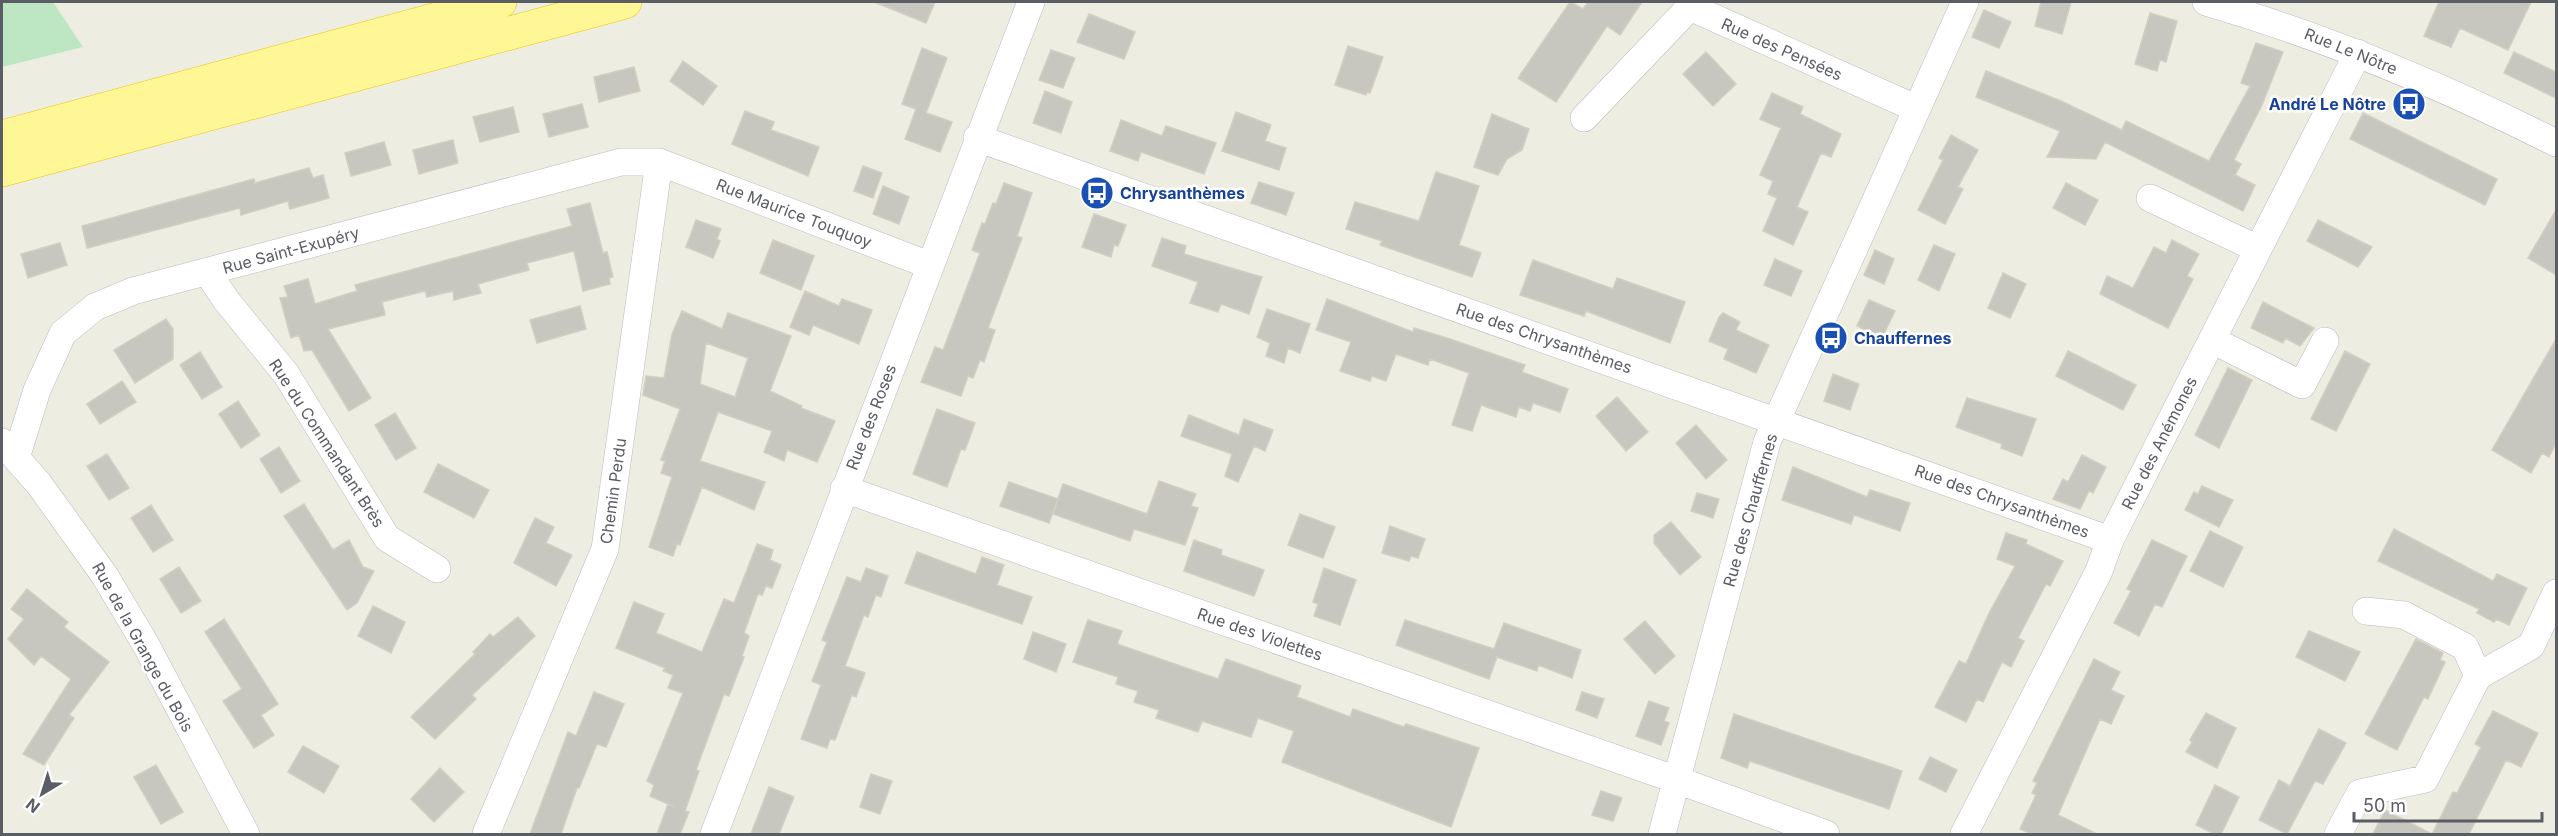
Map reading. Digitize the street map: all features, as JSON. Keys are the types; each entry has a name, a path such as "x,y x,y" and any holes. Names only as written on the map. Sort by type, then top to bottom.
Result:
{"highway":[{"path":"2,137 500,2"},
{"path":"2,170 625,2"}],"street":[{"name":"Rue des Roses","path":"714,834 977,138 1031,2"},
{"name":"Rue des Chauffernes","path":"1662,834 1767,442 1915,108 1965,2"},
{"name":"Rue Le Nôtre","path":"2206,2 2289,26 2358,53 2556,143"},
{"name":"Rue des Pensées","path":"1584,118 1690,7 1915,108"},
{"name":"Rue des Anémones","path":"1964,834 2099,571 2110,540 2358,53"},
{"name":"Rue des Chrysanthèmes","path":"977,138 2110,540"},
{"name":"Rue Saint-Exupéry","path":"9,450 63,333 95,307 133,291 208,273 572,173 621,162 659,162"},
{"name":"Rue Maurice Touquoy","path":"659,162 929,265"},
{"name":"Chemin Perdu","path":"486,834 605,549 659,162"},
{"path":"2150,198 2258,249"},
{"name":"Rue du Commandant Brès","path":"208,273 226,300 286,374 387,538 437,569"},
{"path":"2212,340 2302,385 2325,341"},
{"name":"Rue de la Grange du Bois","path":"9,450 39,484 105,576 146,645 246,834"},
{"name":"Rue des Violettes","path":"844,489 1826,834"},
{"path":"2338,834 2360,793 2425,779 2478,676 2531,646 2556,593"},
{"path":"2366,611 2404,615 2465,647 2478,676"}],"green space":[{"path":"2,2 53,2 83,47 2,67"}],"building":[{"path":"874,2 935,2 926,23"},
{"path":"1570,2 1583,9 1588,2 1642,2 1620,35 1607,26 1556,102 1518,78"},
{"path":"2041,2 2071,2 2062,34 2035,26"},
{"path":"2439,2 2531,2 2508,50 2460,28 2451,47 2424,36"},
{"path":"1984,10 2011,22 1999,48 1972,37"},
{"path":"2150,13 2177,21 2166,62 2160,60 2157,71 2135,64"},
{"path":"1089,14 1135,32 1124,59 1077,42"},
{"path":"2256,43 2283,52 2262,105 2234,160 2241,164 2235,175 2255,185 2243,211 2105,142 2096,159 2047,157 2060,131 1976,97 1986,71 2061,101 2122,130 2126,121 2209,161 2250,86 2241,83"},
{"path":"1348,46 1383,57 1370,93 1367,92 1366,95 1335,85"},
{"path":"922,48 947,58 926,113 952,122 940,152 905,139 916,109 902,104"},
{"path":"1051,50 1075,58 1063,88 1039,80"},
{"path":"1706,52 1736,84 1713,106 1683,74"},
{"path":"2514,52 2556,72 2556,98 2504,73"},
{"path":"683,61 717,86 703,105 670,81"},
{"path":"634,67 640,91 599,102 594,77"},
{"path":"1045,91 1072,102 1061,133 1033,123"},
{"path":"1772,93 1803,107 1800,114 1841,134 1831,157 1821,153 1797,207 1808,212 1793,245 1763,231 1777,198 1768,194 1773,181 1760,175 1781,128 1760,119"},
{"path":"582,104 588,127 549,137 543,114"},
{"path":"513,107 519,132 480,142 473,117"},
{"path":"745,111 774,122 771,130 819,147 808,176 732,144"},
{"path":"1236,112 1271,125 1265,141 1286,148 1279,170 1222,151"},
{"path":"2363,113 2497,179 2485,205 2350,139"},
{"path":"1492,114 1529,129 1522,150 1507,159 1498,175 1474,167"},
{"path":"1121,120 1162,136 1166,126 1216,143 1204,174 1141,152 1138,161 1110,151"},
{"path":"1951,135 1978,150 1958,187 1963,189 1945,224 1918,210 1943,160 1939,158"},
{"path":"453,140 458,163 419,174 413,150"},
{"path":"384,142 391,165 351,176 345,153"},
{"path":"863,166 882,173 873,198 854,191"},
{"path":"309,168 313,178 323,175 329,198 290,209 288,201 241,215 240,208 87,248 82,226 254,179 255,183"},
{"path":"1436,172 1479,186 1459,245 1481,253 1472,277 1380,245 1382,241 1346,229 1355,202 1419,221"},
{"path":"1259,182 1294,193 1286,215 1251,203"},
{"path":"1004,183 1032,193 1017,236 1022,238 988,328 995,330 984,362 980,360 973,378 968,376 961,396 921,382 935,347 943,350 980,253 972,250 982,223 985,224 993,203 996,204"},
{"path":"2066,183 2098,200 2085,225 2053,208"},
{"path":"883,186 909,197 899,224 873,214"},
{"path":"590,203 603,253 607,252 613,277 609,278 610,284 583,291 574,251 527,263 529,270 478,284 481,293 454,300 453,291 427,297 425,291 382,302 385,315 328,329 371,398 349,411 312,350 304,351 299,335 291,338 280,298 288,297 284,286 308,279 315,304 357,291 355,285 572,226 567,209"},
{"path":"2556,210 2556,275 2528,258"},
{"path":"1094,214 1126,225 1118,246 1114,245 1111,257 1082,247"},
{"path":"696,220 721,229 717,239 720,241 713,258 686,247"},
{"path":"2318,220 2372,247 2358,267 2307,241"},
{"path":"1162,238 1186,246 1184,254 1262,277 1249,314 1221,304 1218,312 1190,303 1198,282 1152,266"},
{"path":"773,240 814,256 801,290 760,273"},
{"path":"2172,240 2199,254 2187,276 2193,279 2168,328 2100,294 2107,276 2133,288 2154,247 2166,253"},
{"path":"60,243 67,265 28,278 21,254"},
{"path":"1934,245 1955,254 1939,291 1918,280"},
{"path":"1875,250 1894,259 1884,284 1864,275"},
{"path":"1775,259 1802,271 1791,296 1764,285"},
{"path":"1533,260 1613,289 1617,278 1685,302 1670,343 1586,311 1584,316 1520,295"},
{"path":"2003,273 2026,284 2010,318 1988,308"},
{"path":"805,291 839,306 842,299 872,310 859,344 813,325 809,335 790,327"},
{"path":"1327,299 1413,332 1414,328 1525,365 1522,372 1568,389 1560,412 1533,403 1530,411 1519,407 1516,417 1481,405 1472,431 1452,425 1469,373 1430,359 1428,365 1396,354 1386,381 1372,376 1370,381 1340,371 1351,342 1316,330"},
{"path":"1869,300 1895,311 1882,338 1857,326"},
{"path":"2263,302 2314,328 2300,346 2285,338 2283,343 2251,328"},
{"path":"580,306 586,329 537,343 530,320"},
{"path":"1267,309 1310,324 1300,353 1288,348 1284,363 1266,356 1270,343 1257,337"},
{"path":"682,311 722,329 728,313 791,336 770,391 802,406 801,408 835,421 817,462 787,450 784,461 764,452 772,431 718,412 700,461 765,482 754,510 702,487 680,545 677,544 673,556 649,547 672,477 661,473 665,461 661,460 680,409 643,395 646,376 664,378 672,334","holes":["706,343 748,358 735,397 700,384"]},
{"path":"1723,313 1740,322 1736,330 1769,345 1756,373 1724,359 1728,349 1709,341"},
{"path":"166,319 173,329 173,359 135,383 114,350"},
{"path":"2556,339 2556,443 2549,457 2542,453 2531,473 2492,450"},
{"path":"2068,351 2136,385 2123,410 2056,376"},
{"path":"2345,351 2370,364 2336,431 2311,419"},
{"path":"200,352 222,387 202,399 180,365"},
{"path":"2228,368 2252,380 2219,448 2195,435"},
{"path":"1833,374 1859,384 1850,410 1824,401"},
{"path":"122,381 136,402 100,424 87,404"},
{"path":"1617,397 1648,432 1626,451 1596,416"},
{"path":"1967,398 2036,419 2022,456 2001,448 2002,444 1956,427"},
{"path":"238,401 260,435 241,448 219,414"},
{"path":"937,409 975,423 965,450 961,449 947,487 913,474"},
{"path":"395,413 416,448 396,460 375,425"},
{"path":"1189,415 1239,435 1244,419 1273,430 1265,451 1254,446 1238,482 1225,476 1232,454 1181,436"},
{"path":"1696,425 1727,460 1706,479 1676,443"},
{"path":"279,447 300,481 281,493 260,459"},
{"path":"107,454 129,488 109,500 87,466"},
{"path":"2082,455 2106,467 2093,493 2089,491 2080,509 2053,499 2063,479 2068,482"},
{"path":"438,464 489,490 474,518 424,492"},
{"path":"1793,467 1867,497 1870,490 1910,503 1900,531 1854,515 1851,524 1782,500"},
{"path":"1159,481 1196,494 1191,506 1198,508 1185,545 1134,529 1130,541 1053,514 1063,484 1147,514"},
{"path":"1009,482 1058,499 1049,523 1000,506"},
{"path":"2202,486 2233,500 2219,527 2185,510 2194,492 2198,494"},
{"path":"1697,493 1719,499 1713,518 1691,511"},
{"path":"304,504 333,550 349,540 363,567 374,571 357,603 347,610 284,516"},
{"path":"151,505 173,540 153,552 131,518"},
{"path":"1300,514 1335,527 1323,558 1288,545"},
{"path":"535,518 554,527 546,543 572,555 556,586 514,563"},
{"path":"1671,522 1701,557 1680,575 1654,543 1654,535"},
{"path":"1390,526 1425,539 1418,558 1411,556 1409,561 1382,553"},
{"path":"2394,529 2493,581 2497,574 2527,588 2509,625 2496,619 2494,622 2477,613 2479,609 2378,561"},
{"path":"2210,531 2243,547 2223,587 2190,571"},
{"path":"2006,533 2027,540 2026,544 2063,561 2050,586 2046,584 2018,638 2024,641 2011,667 2002,662 1983,702 1977,699 1966,722 1935,707 1959,661 1966,664 1989,613 2015,566 1997,559"},
{"path":"1194,540 1222,550 1221,555 1264,570 1254,596 1184,571"},
{"path":"2152,540 2187,556 2162,607 2155,604 2139,636 2114,623 2131,591 2127,589"},
{"path":"757,544 773,550 770,560 781,565 772,588 766,586 762,595 758,594 744,633 749,636 742,656 744,657 729,696 724,694 696,770 699,771 685,811 689,812 680,834 657,834 668,804 675,807 650,796 654,785 647,781 683,693 668,688 673,675 663,671 665,668 616,648 634,602 664,614 656,633 702,652 724,599 734,603"},
{"path":"917,552 976,574 982,557 1004,565 997,585 1032,597 1022,624 905,583"},
{"path":"179,567 201,601 181,613 160,579"},
{"path":"866,568 888,576 881,597 876,595 868,617 864,615 845,666 865,673 856,697 852,695 835,740 830,739 827,748 801,739 821,685 812,681 827,642 822,640 847,577 861,582"},
{"path":"1324,568 1356,580 1340,625 1314,616 1318,604 1313,602"},
{"path":"27,589 68,622 64,627 109,662 69,715 74,718 44,765 23,754 71,679 41,656 34,665 8,639 24,619 11,609"},
{"path":"373,606 405,622 391,653 358,636"},
{"path":"518,617 535,636 472,695 476,699 435,739 411,717 475,654 473,652 490,634 493,637"},
{"path":"224,619 278,704 261,715 274,735 254,748 223,701 242,689 205,632"},
{"path":"1088,620 1122,631 1117,644 1218,679 1226,659 1301,686 1297,697 1350,717 1353,709 1404,727 1406,724 1479,748 1451,827 1282,762 1294,731 1258,718 1251,737 1202,721 1198,732 1156,718 1159,710 1134,702 1138,691 1116,684 1118,677 1073,662"},
{"path":"1405,620 1494,649 1504,623 1581,650 1572,678 1538,665 1537,671 1497,657 1489,679 1396,645"},
{"path":"1645,621 1675,656 1655,674 1624,639"},
{"path":"2309,631 2360,652 2345,681 2296,657"},
{"path":"1033,632 1066,644 1056,672 1024,659"},
{"path":"2416,639 2443,653 2440,660 2445,662 2428,699 2424,697 2397,750 2365,734"},
{"path":"2094,659 2120,672 2111,690 2124,696 2111,724 2100,719 2058,815 2097,834 2031,834 2020,829 2036,795 2032,793 2037,783 2033,781"},
{"path":"594,692 624,704 606,747 597,744 579,788 577,788 561,834 530,834 568,732 576,736"},
{"path":"1582,692 1604,699 1597,718 1576,710"},
{"path":"1649,701 1669,708 1664,721 1669,723 1661,745 1636,736"},
{"path":"2493,711 2538,733 2521,767 2506,760 2469,834 2432,834 2453,792 2457,793 2481,747 2475,744"},
{"path":"2206,713 2236,728 2217,768 2186,752 2192,742 2190,740"},
{"path":"1734,714 1902,771 1889,809 1750,761 1747,768 1721,758"},
{"path":"2319,729 2346,743 2323,784 2315,781 2287,834 2259,820 2279,780 2290,786"},
{"path":"303,746 339,766 324,793 288,772"},
{"path":"1930,757 1957,770 1946,792 1919,779"},
{"path":"156,765 183,812 161,824 134,777"},
{"path":"440,768 464,792 434,822 411,799"},
{"path":"871,774 892,781 880,814 860,807"},
{"path":"2215,785 2239,797 2221,834 2214,834 2196,825"},
{"path":"769,787 794,797 779,834 751,834"},
{"path":"1601,791 1622,798 1613,821 1592,815"},
{"path":"2385,810 2432,834 2373,834"}],"place":[{"name":"André Le Nôtre","path":"2409,104"},
{"name":"Chrysanthèmes","path":"1097,193"},
{"name":"Chauffernes","path":"1831,338"}]}
